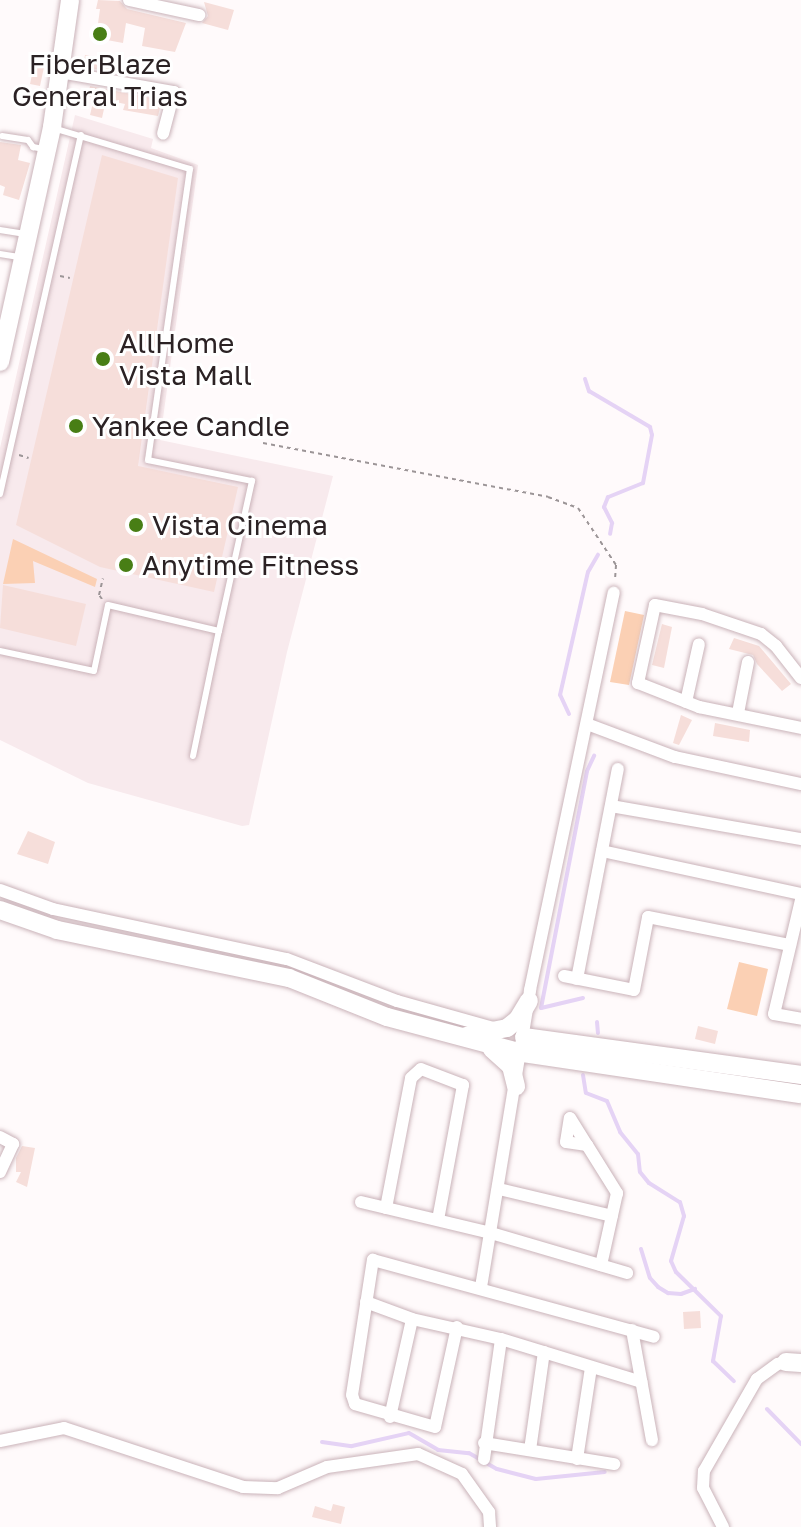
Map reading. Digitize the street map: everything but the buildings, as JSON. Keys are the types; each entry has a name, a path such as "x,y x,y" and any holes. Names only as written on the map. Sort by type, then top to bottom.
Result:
{"street":[{"path":"0,362 52,127 70,0"},
{"path":"129,0 199,15"},
{"path":"60,72 174,92 163,134"},
{"path":"481,1287 529,1001 614,593"},
{"path":"801,678 776,646 761,634 702,614 655,605 638,683 686,702 801,728"},
{"path":"686,702 699,644"},
{"path":"738,713 748,662"},
{"path":"587,724 675,757 801,784"},
{"path":"618,769 602,851 570,977 634,990 648,917 790,945"},
{"path":"611,806 801,839"},
{"path":"602,851 801,897 774,1014 801,1019"},
{"path":"0,890 53,909 287,959 397,1001 499,1030 523,1045"},
{"path":"0,910 57,930 289,978 370,1012 479,1042 801,1075"},
{"path":"452,1035 470,1036 499,1030 518,1019 529,1001"},
{"path":"529,1001 538,1026 561,1050 801,1094"},
{"path":"479,1042 505,1058 516,1086"},
{"path":"516,1086 529,1071 561,1050"},
{"path":"386,1208 411,1078 421,1069 463,1085 438,1220"},
{"path":"0,1137 13,1144 0,1172"},
{"path":"587,1145 617,1193 601,1265"},
{"path":"499,1189 612,1216"},
{"path":"361,1202 491,1233 627,1273"},
{"path":"457,1327 435,1427 360,1409 352,1395 373,1260 481,1287 654,1337"},
{"path":"366,1302 412,1319 501,1339 642,1382"},
{"path":"390,1417 412,1319"},
{"path":"632,1330 652,1440"},
{"path":"484,1459 501,1339"},
{"path":"530,1450 544,1352"},
{"path":"723,1527 703,1488 704,1471 757,1379 796,1361"},
{"path":"577,1459 591,1367"},
{"path":"0,1441 64,1428 243,1487 278,1488 327,1467 418,1454 462,1474 489,1512 490,1527"},
{"path":"484,1443 614,1464"}],"lane":[{"path":"52,127 190,169 148,460 252,481 193,756"},
{"path":"0,494 81,135"},
{"path":"2,136 28,140 33,147 47,150"},
{"path":"0,230 28,235"},
{"path":"0,254 23,258"},
{"path":"0,651 94,671 108,605 219,631"}],"path":[{"path":"50,274 70,278"},
{"path":"263,443 548,497 578,508 616,565 614,593"},
{"path":"9,453 29,458"},
{"path":"103,578 99,595 108,605"}],"shaded area":[{"path":"75,115 153,139 151,148 198,165 160,440 333,476 287,652 249,825 242,826 88,783 0,740 0,448"},
{"path":"13,539 97,579 95,587 33,561 35,583 3,584"},
{"path":"625,611 644,615 629,685 610,682"},
{"path":"739,962 768,969 757,1016 727,1009"}],"waterway":[{"path":"585,379 589,391 650,427 652,435 643,483 608,497 604,507 612,523 610,534"},
{"path":"569,714 560,695 588,572 598,555"},
{"path":"583,998 541,1008 587,771 594,756"},
{"path":"597,1022 598,1033"},
{"path":"583,1075 586,1093 607,1101 620,1132 638,1154 640,1172 649,1183 680,1202 684,1216 671,1261 676,1272 721,1316 713,1361 734,1381"},
{"path":"641,1249 650,1278 658,1287 668,1293 681,1294 695,1289"},
{"path":"767,1409 801,1444"},
{"path":"322,1442 352,1446 409,1433 438,1450 469,1453 497,1469 536,1479 605,1472"}],"place":[{"name":"FiberBlaze General Trias","path":"100,34"},
{"name":"AllHome Vista Mall","path":"103,359"},
{"name":"Yankee Candle","path":"76,426"},
{"name":"Vista Cinema","path":"136,525"},
{"name":"Anytime Fitness","path":"126,565"}]}
